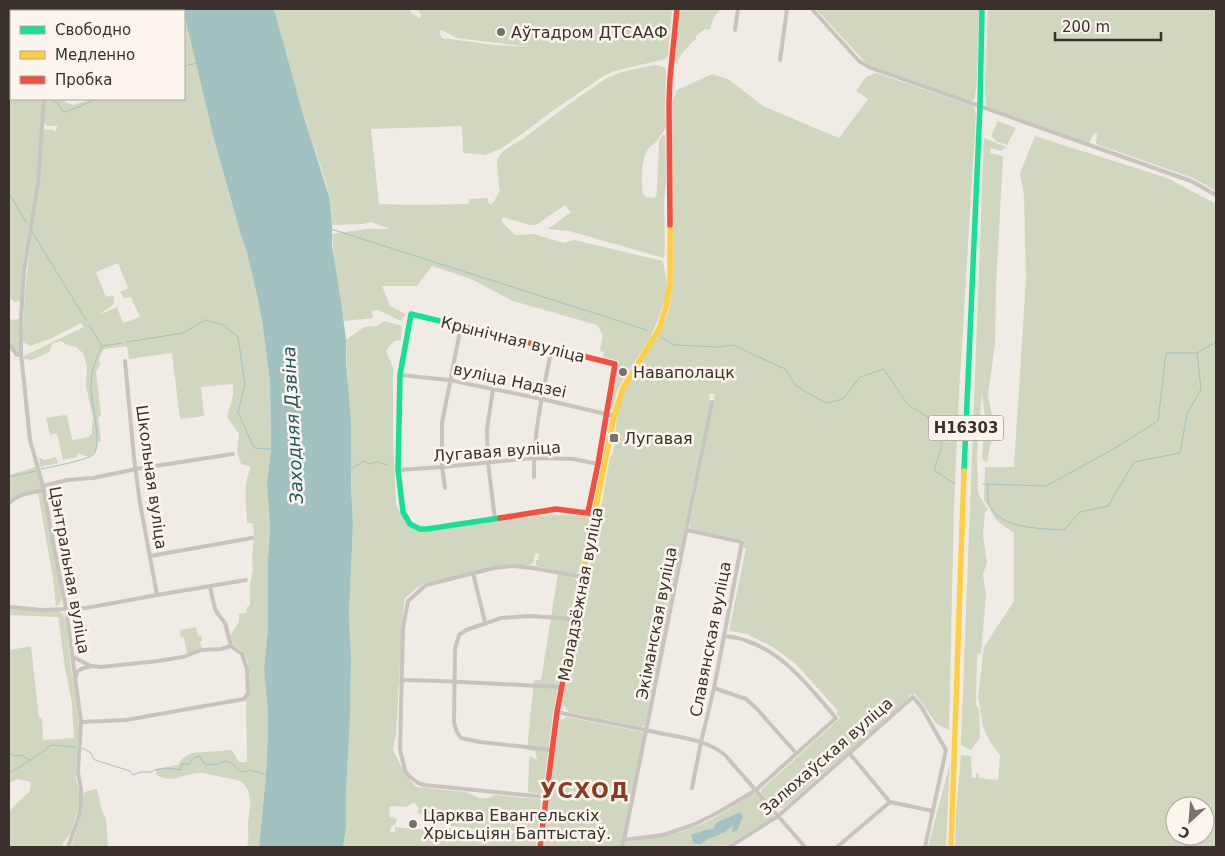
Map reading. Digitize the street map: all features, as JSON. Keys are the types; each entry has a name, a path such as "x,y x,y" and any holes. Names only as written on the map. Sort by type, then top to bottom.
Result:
{"main road":[{"name":"Маладзёжная вуліца","path":"540,847 557,712 614,416 623,388 630,374 653,340 663,318 670,284 669,97 677,9"},
{"name":"Н16303","path":"951,847 964,468 980,106 982,9"},
{"name":"Крынічная вуліца","path":"400,374 411,314 615,364 607,414"},
{"path":"400,374 398,470 403,512 410,524 420,529 427,529 556,509 595,514"},
{"path":"588,512 607,414"}],"street":[{"path":"734,30 738,9"},
{"path":"780,60 787,9"},
{"path":"812,9 860,61 874,69 1191,181 1216,195"},
{"name":"Цэнтральная вуліца","path":"44,100 38,182 24,271 21,353 30,440 43,488 66,608 81,722 78,772 81,802 79,816 68,847"},
{"path":"445,488 442,467 442,423 461,326"},
{"path":"9,344 17,355 21,353"},
{"path":"534,477 534,458 542,399 552,348"},
{"name":"Школьная вуліца","path":"125,361 140,503 158,595"},
{"name":"вуліца Надзеі","path":"400,374 449,380 614,416"},
{"path":"493,389 487,429 488,463 495,519"},
{"name":"Экіманская вуліца","path":"622,847 712,402"},
{"path":"9,503 21,494 67,480 93,478 136,469 233,454"},
{"name":"Лугавая вуліца","path":"398,470 534,458 572,459 598,464"},
{"name":"Славянская вуліца","path":"687,530 742,542 714,688 692,788"},
{"path":"150,556 252,538"},
{"path":"546,797 424,785 413,780 405,771 400,750 403,628 408,601 426,585 494,568 513,566 583,577"},
{"path":"473,573 485,622"},
{"path":"9,607 43,610 86,608 246,580"},
{"path":"81,722 126,720 244,699 248,693 247,669 242,654 231,646 225,623 215,609 210,587"},
{"path":"552,750 480,742 462,738 457,732 454,723 455,649 459,635 485,622 501,618 530,616 574,619"},
{"path":"624,840 663,835 692,826 720,812 756,790 836,718 794,670 770,652 746,640 724,636"},
{"path":"73,657 91,666 101,667 183,657 201,650 221,649 231,646"},
{"path":"76,676 80,669 91,666"},
{"path":"401,680 562,687"},
{"path":"714,688 746,699 796,754"},
{"name":"Залюхаўская вуліца","path":"729,847 778,816 913,698 922,708 946,750"},
{"path":"557,712 701,742 718,749 726,755 805,847"},
{"path":"925,847 946,750 955,750"},
{"path":"850,754 890,802 933,811"},
{"path":"837,847 890,802"}],"green space":[{"path":"274,9 410,9 411,13 420,18 421,14 417,9 672,10 666,59 614,71 602,77 500,149 485,155 463,153 462,126 371,129 379,204 469,204 469,199 488,198 490,204 493,203 500,191 497,160 506,149 610,77 629,70 658,65 666,69 666,127 657,141 648,148 643,164 642,177 643,194 646,197 655,198 657,192 659,141 665,135 664,258 569,231 548,229 571,212 565,205 536,225 503,217 501,221 515,235 534,234 563,243 574,240 663,261 667,284 666,296 659,317 650,338 618,388 612,410 609,409 619,361 603,357 604,352 600,351 603,335 597,325 513,301 471,279 432,266 417,286 382,286 390,306 406,314 401,321 378,310 372,311 373,318 344,321 332,234 366,229 390,229 371,222 332,225 326,183 303,114","holes":["442,30 457,38 531,47 494,45 442,38 439,32"]},
{"path":"680,9 721,9 713,20 711,28 705,29 696,36 696,39 682,53 677,60 679,65 675,60"},
{"path":"816,9 979,9 975,98 969,101 870,65 865,62"},
{"path":"988,9 1216,9 1216,191 1193,178 1096,144 1097,134 1094,133 1089,143 986,107"},
{"path":"185,16 214,139 246,249 257,295 270,382 271,449 267,484 270,527 268,629 264,669 268,733 259,847 247,847 250,797 249,792 241,781 201,773 168,779 157,775 155,769 178,765 183,758 192,753 232,750 239,762 247,762 246,699 250,682 249,668 243,652 234,645 230,636 238,624 239,614 246,613 247,607 250,606 254,534 252,523 247,523 246,502 247,480 251,467 241,464 237,452 239,434 227,417 233,395 233,384 201,387 204,416 180,419 172,353 129,359 127,346 104,349 96,372 101,416 98,417 101,441 98,441 96,451 89,457 77,453 77,457 63,460 57,433 50,435 46,418 67,416 73,440 89,437 92,433 93,419 86,386 87,366 83,353 76,347 66,345 60,341 52,344 49,352 32,360 24,359 24,356 84,327 81,323 52,338 30,346 23,342 27,275 43,131 45,129 56,132 57,125 47,126 43,122 46,100 64,100 74,105 88,100 185,100","holes":["118,263 128,288 120,292 124,298 131,297 140,317 123,323 117,307 100,314 113,304 114,299 113,295 106,297 96,272"]},
{"path":"10,20 10,100 43,100 36,182 24,257 21,301 15,302 9,298"},
{"path":"876,73 973,106 976,113 954,505 949,730 937,724 915,694 910,695 907,700 783,808 780,808 768,801 761,793 761,790 840,717 836,714 838,711 797,665 773,647 747,634 729,631 746,548 742,547 744,540 690,527 715,394 709,394 710,402 645,725 642,727 569,712 562,701 596,536 610,457 613,454 619,404 631,378 665,321 671,300 673,264 671,104 677,90 712,74 728,79 763,106 839,138 868,99 856,91 866,77"},
{"path":"998,121 1016,128 1007,145 997,142 991,136"},
{"path":"1035,136 1167,178 1216,204 1216,847 955,847 961,755 971,756 972,778 976,778 976,773 979,774 979,778 998,780 1000,755 990,742 983,727 978,696 984,647 1014,601 1014,533 997,521 984,500 985,467 1014,467 1026,279 1024,196 1020,173"},
{"path":"984,138 1006,147 1001,151 991,148 990,153 1003,156 995,344 988,395 993,421 987,463 982,459 985,417 982,393 977,453 978,493 988,510 985,512 983,535 987,563 983,574 986,595 981,653 977,655 976,705 979,709 980,738 971,750 961,745"},
{"path":"20,319 20,351 17,353 9,342 9,320"},
{"path":"384,321 402,326 401,340 394,341 386,351 393,367 393,438 396,505 409,526 426,532 520,517 592,516 578,573 536,566 539,554 535,553 531,565 491,568 425,583 405,598 396,734 393,750 404,772 416,787 466,792 479,798 488,798 494,795 539,799 541,801 538,829 536,831 487,831 431,823 426,815 417,813 419,808 414,802 407,807 389,807 390,817 397,819 395,825 391,826 390,832 395,832 395,827 427,830 431,826 488,833 533,833 537,836 536,847 343,847 346,828 350,719 351,658 349,614 353,525 346,340 364,327 377,326"},
{"path":"39,457 44,460 56,457 58,463 40,467"},
{"path":"36,467 42,488 21,494 9,502 9,475"},
{"path":"42,492 62,597 56,607 53,578 38,493"},
{"path":"558,574 575,578 578,584 553,713 543,793 540,794 528,792 530,756 537,760 535,751 527,750 534,680 541,680"},
{"path":"9,609 59,611 63,614 66,621 79,725 76,778 79,802 70,834 62,847 9,847 9,812 30,791 31,782 18,779 9,783 9,636 10,650 31,646 39,718 42,718 43,740 74,738 72,703 58,617 9,615"},
{"path":"196,627 198,636 201,635 202,649 187,654 184,637 181,638 180,630"},
{"path":"566,717 643,732 644,735 623,840 619,847 543,847 559,722"},
{"path":"950,763 946,847 928,847"},
{"path":"97,789 102,811 106,818 108,847 71,847 81,816 84,792"},
{"path":"753,794 757,794 773,813 772,818 724,847 624,847 626,842 668,835 700,825"}],"water":[{"name":"Заходняя Дзвіна","path":"274,9 303,114 329,196 332,245 346,340 351,424 353,525 349,614 351,658 350,719 346,828 343,847 259,847 268,733 264,669 268,629 270,527 267,484 271,449 270,382 257,295 246,249 214,139 185,17 185,10 183,10"},
{"path":"740,812 743,817 737,831 732,832 733,825 725,832 700,844 693,843 691,835 713,829 716,823"}],"waterway":[{"path":"185,66 198,63"},
{"path":"53,101 59,104 62,111 66,112 95,100"},
{"path":"9,193 26,222"},
{"path":"331,229 647,330"},
{"path":"31,230 86,320"},
{"path":"127,342 183,333 205,320 223,325 238,337 245,385 238,412 254,448 271,449"},
{"path":"89,325 102,346"},
{"path":"661,337 674,345 717,347 733,345 785,369 796,386 826,403 843,399 860,377 884,369 908,405 928,417 942,445 934,470 955,484"},
{"path":"983,484 1046,486 1110,451 1158,421 1166,353 1197,353 1216,342"},
{"path":"103,346 122,343"},
{"path":"41,469 84,459 93,455 96,450 97,432 91,383 92,373 102,346"},
{"path":"988,485 988,500 992,510 999,517 1009,522 1031,528 1064,530 1080,512 1108,506 1134,462 1180,453 1187,414 1201,389 1197,353"},
{"path":"351,469 364,461 370,464 377,462 388,465"},
{"path":"9,477 36,471"},
{"path":"9,773 51,745 76,747"},
{"path":"82,748 91,753 95,760 130,771 133,775 168,768 180,770 182,764 189,765 194,758 199,756 206,765 225,761 241,771 250,770 267,775"},
{"path":"9,753 15,756 21,755 30,760"}],"traffic: fast":[{"path":"964,471 980,106 982,9"},
{"path":"500,518 427,529 420,529 410,524 403,512 398,470 400,375 411,314 506,337"}],"traffic: slow":[{"path":"583,573 614,416 623,388 659,329 666,307 670,284 670,225"},
{"path":"951,847 964,471"}],"traffic: jam":[{"path":"670,225 669,104 677,9"},
{"path":"506,337 615,364 588,512"},
{"path":"500,518 556,509 595,514"},
{"path":"540,847 557,712 583,573"}],"place":[{"name":"Аўтадром ДТСААФ","path":"501,32"},
{"name":"Наваполацк","path":"623,372"},
{"name":"Лугавая","path":"614,438"},
{"name":"Царква Евангельскіх Хрысьціян Баптыстаў.","path":"413,824"}],"district":[{"name":"УСХОД","path":"585,791"}]}
